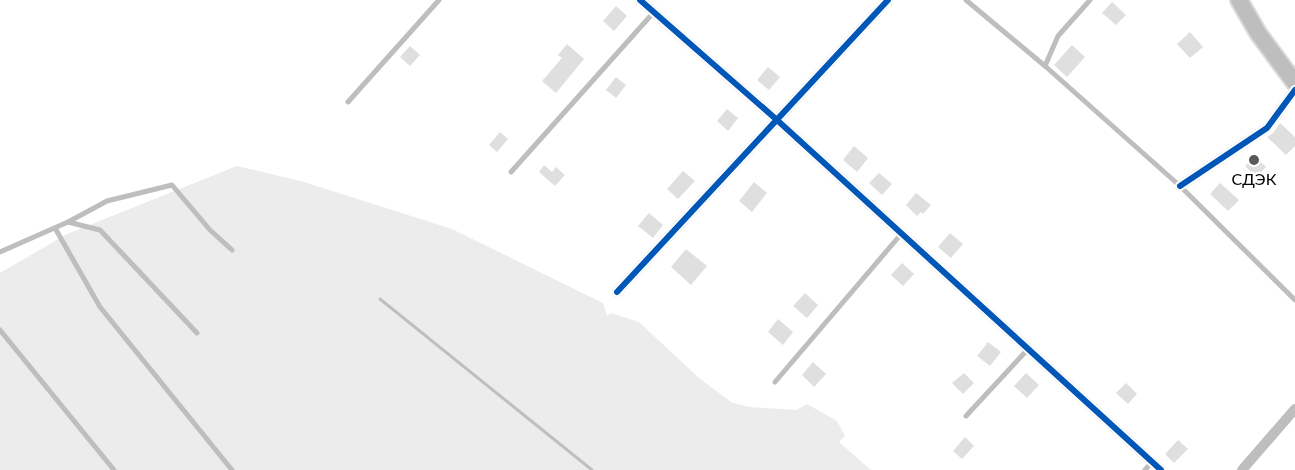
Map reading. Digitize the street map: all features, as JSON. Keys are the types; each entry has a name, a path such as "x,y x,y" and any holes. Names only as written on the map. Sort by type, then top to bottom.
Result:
{"main road":[{"path":"1239,0 1258,33 1295,82"}],"street":[{"path":"640,0 902,233 1028,349 1149,466 1161,470"},
{"path":"617,292 888,0"},
{"path":"1180,186 1268,128 1295,90"},
{"path":"1242,470 1295,409"}],"lane":[{"path":"348,102 439,0"},
{"path":"966,0 1045,66 1180,186 1295,300"},
{"path":"1045,66 1058,36 1090,0"},
{"path":"511,172 654,12"},
{"path":"0,252 68,222 107,201 172,184 210,230 232,250"},
{"path":"68,222 100,230 197,333"},
{"path":"55,228 100,307 232,470"},
{"path":"775,382 902,233"},
{"path":"0,330 114,470"},
{"path":"966,416 1028,349"}],"shaded area":[{"path":"237,166 301,181 452,229 603,303 607,316 611,313 639,322 699,378 731,402 749,407 796,410 807,404 837,421 845,436 839,442 871,470 0,470 0,273 67,234"}],"building":[{"path":"1112,2 1126,15 1116,25 1102,13"},
{"path":"616,6 627,16 614,31 603,21"},
{"path":"1190,32 1203,47 1190,58 1177,44"},
{"path":"567,44 584,59 556,93 542,81 562,58 558,55"},
{"path":"1072,45 1085,57 1067,77 1054,65"},
{"path":"410,46 420,55 410,66 400,57"},
{"path":"768,67 780,77 769,90 757,80"},
{"path":"616,77 626,85 616,98 606,90"},
{"path":"727,109 738,118 728,131 717,121"},
{"path":"1280,123 1295,137 1295,146 1286,155 1267,137"},
{"path":"500,132 508,139 497,152 489,145"},
{"path":"854,146 868,158 857,172 843,160"},
{"path":"1255,156 1266,167 1256,177 1245,166"},
{"path":"544,165 552,172 556,167 565,175 555,186 539,172"},
{"path":"683,171 695,181 678,199 667,189"},
{"path":"879,173 892,184 882,195 869,183"},
{"path":"754,182 767,193 752,212 739,201"},
{"path":"1220,183 1239,200 1228,211 1210,194"},
{"path":"916,193 931,205 923,214 921,212 917,216 906,205"},
{"path":"649,213 663,225 653,238 638,226"},
{"path":"950,233 963,244 951,258 938,247"},
{"path":"686,249 707,266 691,285 671,267"},
{"path":"902,263 914,274 903,286 891,275"},
{"path":"805,293 818,305 807,318 793,306"},
{"path":"778,319 793,332 783,345 768,332"},
{"path":"988,342 1001,352 990,366 977,356"},
{"path":"813,362 826,374 814,387 802,375"},
{"path":"964,373 974,383 963,394 952,383"},
{"path":"1026,373 1039,385 1027,398 1014,386"},
{"path":"1126,383 1137,394 1128,404 1116,393"},
{"path":"965,437 974,446 962,459 953,451"},
{"path":"1178,440 1188,449 1174,463 1165,454"}],"waterway":[{"path":"380,299 592,470"}],"cycle path":[{"path":"640,0 777,120 1161,470"},
{"path":"617,292 888,0"},
{"path":"1180,186 1267,128 1295,90"}],"place":[{"name":"СДЭК","path":"1254,160"}]}
